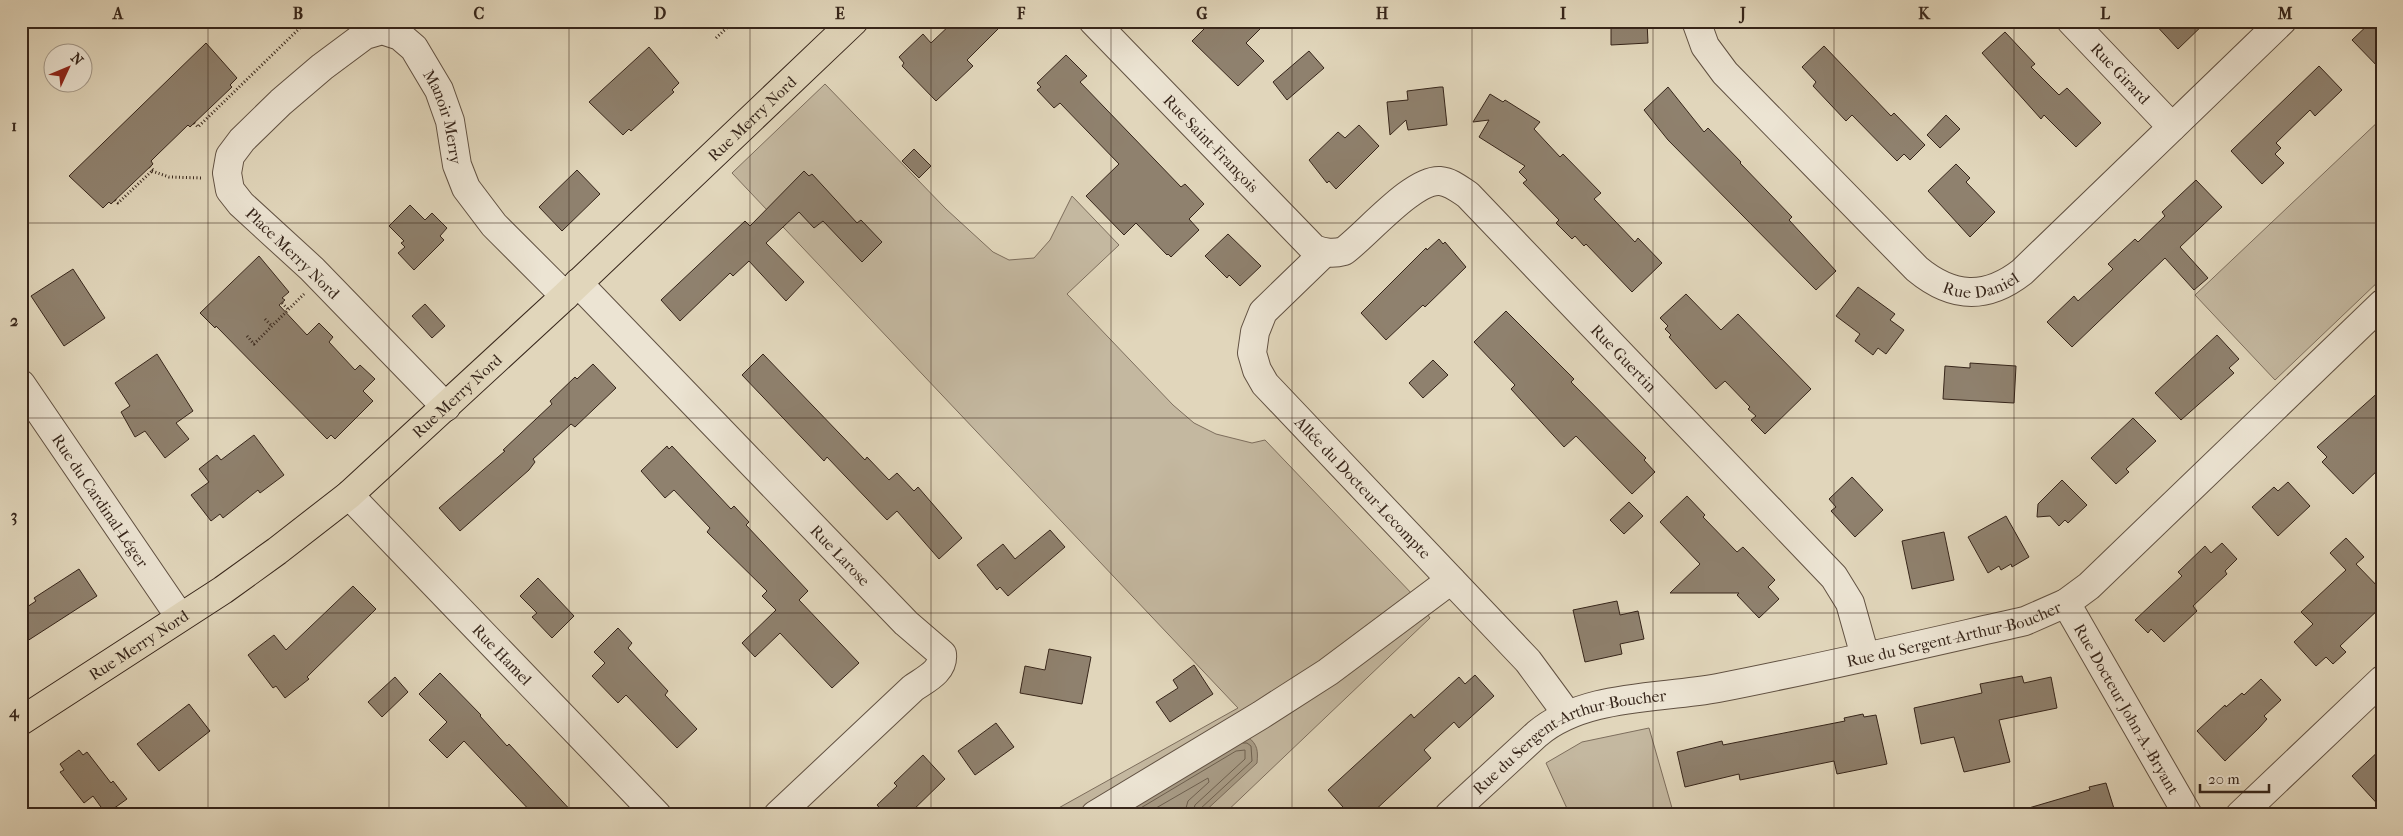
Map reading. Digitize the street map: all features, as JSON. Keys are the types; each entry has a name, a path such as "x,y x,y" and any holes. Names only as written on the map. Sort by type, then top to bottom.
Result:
{"main road":[{"name":"Rue Merry Nord","path":"21,721 180,618 277,552 349,495 572,289 854,21"}],"street":[{"name":"Rue Saint-François","path":"1093,21 1314,249 1329,253"},
{"name":"Rue Daniel","path":"1696,21 1705,46 1714,61 1894,246 1930,280 1944,288 1961,292 1994,289 2022,272 2282,21"},
{"name":"Rue Girard","path":"2071,21 2172,127"},
{"name":"Manoir Merry","path":"227,176 228,164 235,149 294,90 365,34 386,31 408,41 439,90 450,121 457,165 466,188 494,225 572,289"},
{"name":"Place Merry Nord","path":"227,176 234,197 320,278 446,407"},
{"name":"Rue Guertin","path":"1329,253 1344,251 1422,184 1440,181 1450,183 1468,195 1834,577 1850,603 1865,656"},
{"name":"Allée du Docteur-Lecompte","path":"1329,253 1263,312 1255,332 1252,353 1257,370 1265,384 1528,661 1567,714"},
{"name":"Rue Larose","path":"572,289 906,623 942,654 941,666 935,673 913,688 778,815"},
{"name":"Rue du Sergent-Arthur-Boucher","path":"1449,815 1537,734 1550,723 1567,714 1638,699 1716,688 2025,621 2066,603 2089,586 2382,304"},
{"name":"Rue du Cardinal-Léger","path":"21,384 180,618"},
{"name":"Rue Hamel","path":"349,495 657,815"},
{"path":"1095,815 1261,715 1328,672 1451,580"},
{"name":"Rue Docteur John-A.-Bryant","path":"2066,603 2188,815"},
{"path":"2240,815 2382,680"}],"path":[{"path":"194,123 198,127 307,21"},
{"path":"716,38 734,21"},
{"path":"729,26 770,21"},
{"path":"298,24 301,27"},
{"path":"229,90 232,94"},
{"path":"215,103 219,107"},
{"path":"207,111 211,114"},
{"path":"115,200 118,204 130,189 151,169 162,176 182,178 227,176"},
{"path":"247,336 254,344 320,278"},
{"path":"282,303 288,309"},
{"path":"265,319 272,326"}],"shaded area":[{"path":"825,84 946,209 993,252 1009,260 1034,258 1050,240 1072,196 1119,245 1067,294 1173,405 1194,423 1216,434 1252,443 1265,440 1414,596 1430,618 1223,815 1046,815 1238,708 732,173"},
{"path":"2382,118 2382,278 2275,380 2195,295"},
{"path":"1649,728 1674,815 1570,815 1546,763 1582,742"}],"water":[{"path":"1248,737 1257,748 1257,763 1201,815 1116,815"}],"building":[{"path":"954,21 1006,21 967,60 973,66 936,101 902,66 904,63 899,57 923,34 931,43"},
{"path":"1212,21 1227,21 1234,29 1242,21 1268,21 1246,43 1264,61 1238,86 1192,41"},
{"path":"1611,21 1647,21 1648,43 1611,45"},
{"path":"2152,21 2207,21 2178,49"},
{"path":"2372,21 2382,21 2382,71 2352,40"},
{"path":"2005,32 2035,64 2031,67 2059,95 2067,88 2101,123 2076,147 2044,115 2041,119 1982,53"},
{"path":"206,43 237,78 230,85 232,87 190,127 188,125 151,161 153,164 111,204 109,202 103,208 69,176"},
{"path":"1824,46 1891,116 1894,113 1925,145 1910,160 1904,154 1897,161 1852,115 1846,121 1813,86 1816,82 1802,67"},
{"path":"649,47 679,83 672,90 674,92 631,131 629,129 623,135 589,102"},
{"path":"1309,51 1324,68 1287,100 1273,82"},
{"path":"1066,55 1087,76 1080,82 1181,187 1185,184 1204,204 1189,219 1199,230 1171,257 1136,223 1124,235 1086,196 1119,164 1060,103 1054,108 1037,90 1041,87 1037,83"},
{"path":"2319,66 2342,90 2315,116 2310,110 2276,143 2281,148 2275,154 2284,163 2262,184 2231,151"},
{"path":"1443,87 1447,125 1408,130 1406,120 1390,135 1387,102 1408,100 1407,91"},
{"path":"1668,87 1704,132 1708,128 1792,217 1789,220 1836,271 1816,290 1668,140 1644,110"},
{"path":"1490,94 1503,102 1505,100 1540,122 1534,129 1560,157 1563,154 1601,193 1594,199 1635,242 1638,238 1662,263 1632,292 1586,244 1584,246 1575,236 1572,239 1556,223 1559,220 1523,183 1527,180 1519,172 1525,166 1479,137 1489,120 1473,122"},
{"path":"1946,115 1960,129 1940,148 1927,135"},
{"path":"1359,125 1379,146 1336,189 1329,181 1327,183 1309,160 1338,132 1345,138"},
{"path":"914,149 931,166 919,178 902,161"},
{"path":"1956,164 1970,178 1966,182 1995,212 1970,237 1928,191"},
{"path":"577,170 600,194 562,231 539,207"},
{"path":"804,171 809,176 812,174 857,223 861,220 882,242 862,262 823,221 814,228 799,212 766,243 804,282 786,301 749,261 733,276 730,273 680,321 661,300 745,221 750,226"},
{"path":"2196,180 2222,207 2180,247 2208,278 2194,290 2165,258 2072,347 2047,322 2074,296 2078,301 2113,269 2108,264 2135,239 2138,242 2165,216 2162,212"},
{"path":"410,205 425,220 432,213 447,228 440,236 444,240 414,270 398,253 405,247 401,243 404,241 389,226"},
{"path":"1228,234 1261,266 1240,286 1229,275 1227,278 1205,256"},
{"path":"1439,239 1443,244 1445,242 1466,267 1425,307 1423,305 1386,340 1361,313 1426,248 1427,250"},
{"path":"259,256 289,292 282,298 285,300 279,305 307,335 319,323 333,337 329,342 355,370 360,365 375,379 363,391 373,401 335,439 331,435 327,439 216,326 215,328 200,313"},
{"path":"73,269 105,318 64,346 31,296"},
{"path":"1858,287 1895,314 1890,320 1904,330 1886,354 1878,348 1873,355 1855,341 1860,334 1836,316"},
{"path":"1686,294 1721,330 1738,314 1811,389 1765,434 1751,420 1756,416 1748,409 1750,407 1725,381 1716,389 1669,337 1671,335 1665,329 1668,326 1660,318"},
{"path":"425,304 445,326 432,338 412,316"},
{"path":"1506,311 1574,379 1571,382 1646,458 1644,460 1655,472 1632,494 1576,436 1564,447 1511,389 1515,385 1474,342"},
{"path":"2217,335 2239,359 2229,368 2234,373 2181,420 2155,393"},
{"path":"157,354 193,411 176,423 189,439 165,458 145,431 135,437 121,412 130,406 115,383"},
{"path":"763,354 865,460 867,457 889,480 897,473 914,491 918,487 962,538 939,559 897,511 887,520 827,457 824,461 742,375"},
{"path":"1433,360 1448,375 1423,398 1409,383"},
{"path":"1970,363 2016,366 2014,403 1943,399 1945,366 1970,368"},
{"path":"593,364 616,388 575,427 571,424 533,459 535,462 529,470 460,531 439,508 505,451 503,450 552,404 550,401 575,377 577,379"},
{"path":"2382,389 2382,466 2353,494 2322,462 2327,457 2317,447"},
{"path":"2133,418 2156,441 2126,469 2129,472 2116,484 2091,458"},
{"path":"254,435 284,475 260,493 258,490 223,518 220,514 211,521 191,495 209,482 199,469 217,455 221,460"},
{"path":"667,446 669,449 672,446 731,509 734,506 749,522 746,525 808,591 799,600 859,663 832,688 780,633 755,657 742,643 776,610 762,596 767,591 707,532 710,528 674,490 665,498 641,471"},
{"path":"1852,477 1883,510 1855,537 1831,511 1836,507 1829,499"},
{"path":"2062,480 2087,505 2068,523 2065,520 2059,526 2050,516 2037,517 2038,504"},
{"path":"2288,482 2310,506 2278,536 2252,507 2274,487 2278,491"},
{"path":"1687,496 1705,515 1703,517 1737,552 1743,547 1775,580 1768,587 1779,599 1759,618 1737,595 1739,593 1670,593 1700,564 1660,522"},
{"path":"1629,502 1643,516 1624,534 1610,520"},
{"path":"2006,516 2029,557 2012,567 2011,564 2001,570 1999,566 1988,573 1968,537"},
{"path":"1050,530 1065,547 1008,596 1000,587 997,590 977,565 1003,544 1015,559"},
{"path":"1944,532 1954,580 1912,589 1902,541"},
{"path":"2346,538 2364,557 2356,564 2382,591 2382,606 2340,646 2346,652 2333,664 2326,657 2316,666 2294,642 2313,624 2301,612 2346,570 2330,553"},
{"path":"2222,543 2237,559 2225,571 2227,574 2193,606 2197,611 2164,642 2151,629 2148,633 2135,620 2182,576 2178,572 2205,546 2211,553"},
{"path":"79,569 97,596 21,645 21,611 36,601 34,598"},
{"path":"538,578 574,616 552,638 532,617 537,613 520,596"},
{"path":"353,586 376,609 307,677 309,679 285,698 276,686 273,688 248,655 274,635 286,650"},
{"path":"1617,601 1620,615 1638,611 1644,639 1620,644 1622,654 1585,662 1573,610"},
{"path":"618,628 632,643 628,648 668,691 665,695 697,729 677,748 626,695 618,703 592,676 605,663 594,652"},
{"path":"1049,649 1091,657 1082,704 1020,693 1025,666 1045,670"},
{"path":"1194,665 1213,694 1170,722 1156,702 1178,688 1173,680"},
{"path":"440,673 481,715 507,746 509,744 575,815 534,815 464,741 447,758 429,740 447,722 419,694"},
{"path":"1475,675 1494,696 1459,728 1454,722 1424,750 1431,758 1370,815 1350,815 1328,790 1411,714 1414,718 1459,677 1465,684"},
{"path":"2022,676 2024,683 2051,677 2057,708 1999,720 2010,762 1964,772 1954,737 1921,744 1914,708 1982,693 1980,684"},
{"path":"395,677 408,692 382,717 368,702"},
{"path":"2261,679 2281,700 2264,716 2267,719 2259,728 2225,761 2197,731 2225,705 2226,707 2242,693 2244,695"},
{"path":"189,704 210,731 159,771 137,744"},
{"path":"1863,714 1864,717 1876,715 1887,764 1837,774 1834,761 1740,780 1739,774 1685,787 1677,752 1722,741 1723,745 1845,721 1844,718"},
{"path":"996,723 1014,747 975,775 958,751"},
{"path":"2382,748 2382,809 2352,776"},
{"path":"79,750 83,755 87,752 111,783 113,781 127,799 106,814 93,796 84,803 60,772 64,770 60,764"},
{"path":"923,755 945,779 908,815 886,815 877,805 897,786 894,783"},
{"path":"2106,783 2116,815 2023,815 2022,810 2090,790 2089,787"}]}
